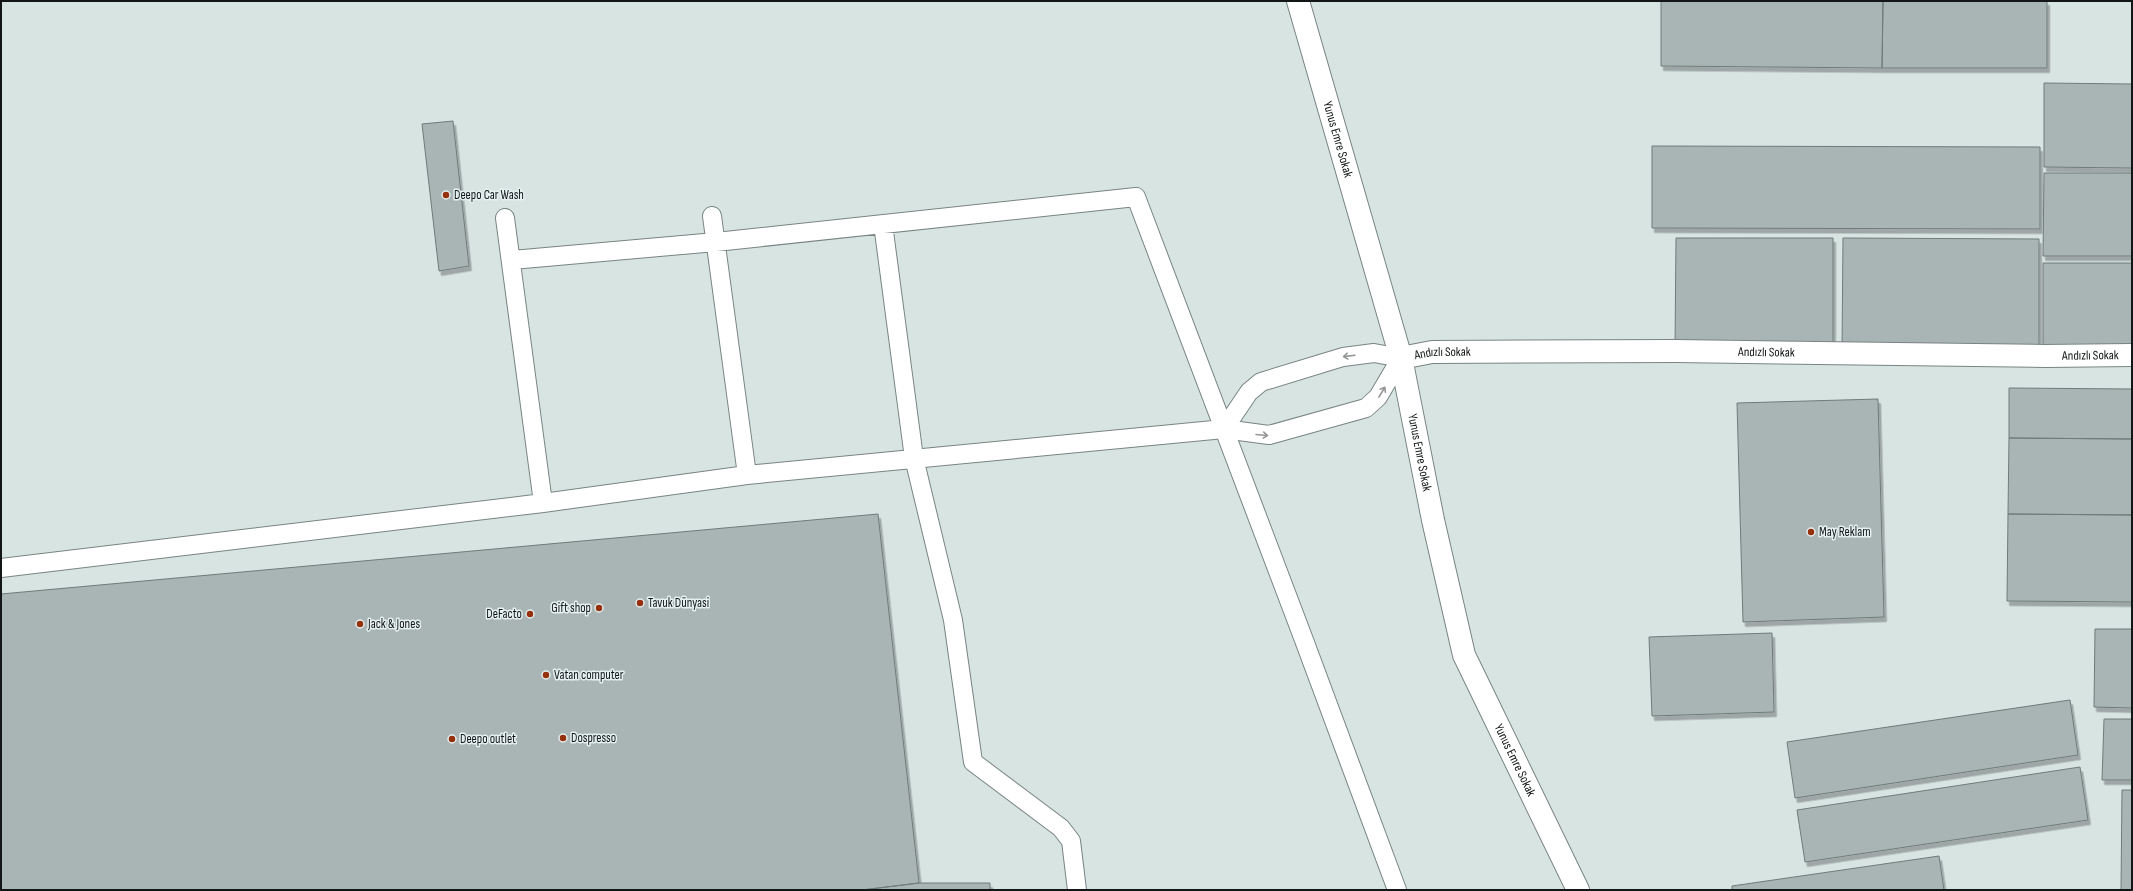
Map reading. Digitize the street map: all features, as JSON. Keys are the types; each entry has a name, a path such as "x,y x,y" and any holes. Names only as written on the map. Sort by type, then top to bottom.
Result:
{"street":[{"name":"Yunus Emre Sokak","path":"1298,1 1401,358 1433,520 1464,655 1578,890"},
{"name":"Andızlı Sokak","path":"1401,358 1432,352 1676,351 2045,356 2132,354"}],"lane":[{"path":"512,260 716,242 1136,197 1397,890"},
{"path":"712,216 747,475"},
{"path":"505,218 512,260 543,503"},
{"path":"883,224 914,458 953,620 973,762 1061,828 1071,841 1077,890"},
{"path":"1,568 543,503 747,475 1224,429 1269,435 1366,408 1378,398 1401,358 1374,353 1343,357 1261,382 1248,392 1224,429"}],"building":[{"path":"1661,1 1883,1 1882,68 1661,66"},
{"path":"1883,1 2047,1 2047,68 1882,68"},
{"path":"2044,83 2132,84 2132,168 2044,167"},
{"name":"Deepo Car Wash","path":"453,121 469,266 439,271 422,124"},
{"path":"1652,146 2040,147 2040,229 1652,228"},
{"path":"2044,173 2132,173 2132,256 2043,256"},
{"path":"1676,238 1833,238 1833,350 1675,349"},
{"path":"1843,238 2039,239 2039,351 1842,350"},
{"path":"2043,263 2132,263 2132,351 2043,351"},
{"path":"2009,388 2132,389 2132,439 2009,438"},
{"name":"May Reklam","path":"1878,399 1884,617 1743,622 1737,403"},
{"path":"2009,438 2132,439 2132,515 2008,514"},
{"name":"Deepo outlet","path":"878,514 919,883 862,890 1,890 1,594"},
{"path":"2008,514 2132,515 2132,602 2007,601"},
{"path":"2095,629 2132,629 2132,708 2094,707"},
{"path":"1772,633 1774,712 1652,716 1649,637"},
{"path":"2070,700 2078,755 1795,798 1787,742"},
{"path":"2104,719 2132,719 2132,780 2102,780"},
{"path":"2080,767 2088,820 1805,862 1797,810"},
{"path":"2122,790 2132,790 2132,890 2121,890"},
{"path":"1939,856 1944,890 1732,890 1732,886"},
{"path":"919,883 990,883 990,890 862,890"}],"place":[{"name":"Deepo Car Wash","path":"446,195"},
{"name":"May Reklam","path":"1811,532"},
{"name":"Tavuk Dünyasi","path":"640,603"},
{"name":"Gift shop","path":"599,608"},
{"name":"DeFacto","path":"530,614"},
{"name":"Jack & Jones","path":"360,624"},
{"name":"Vatan computer","path":"546,675"},
{"name":"Dospresso","path":"563,738"},
{"name":"Deepo outlet","path":"452,739"}]}
